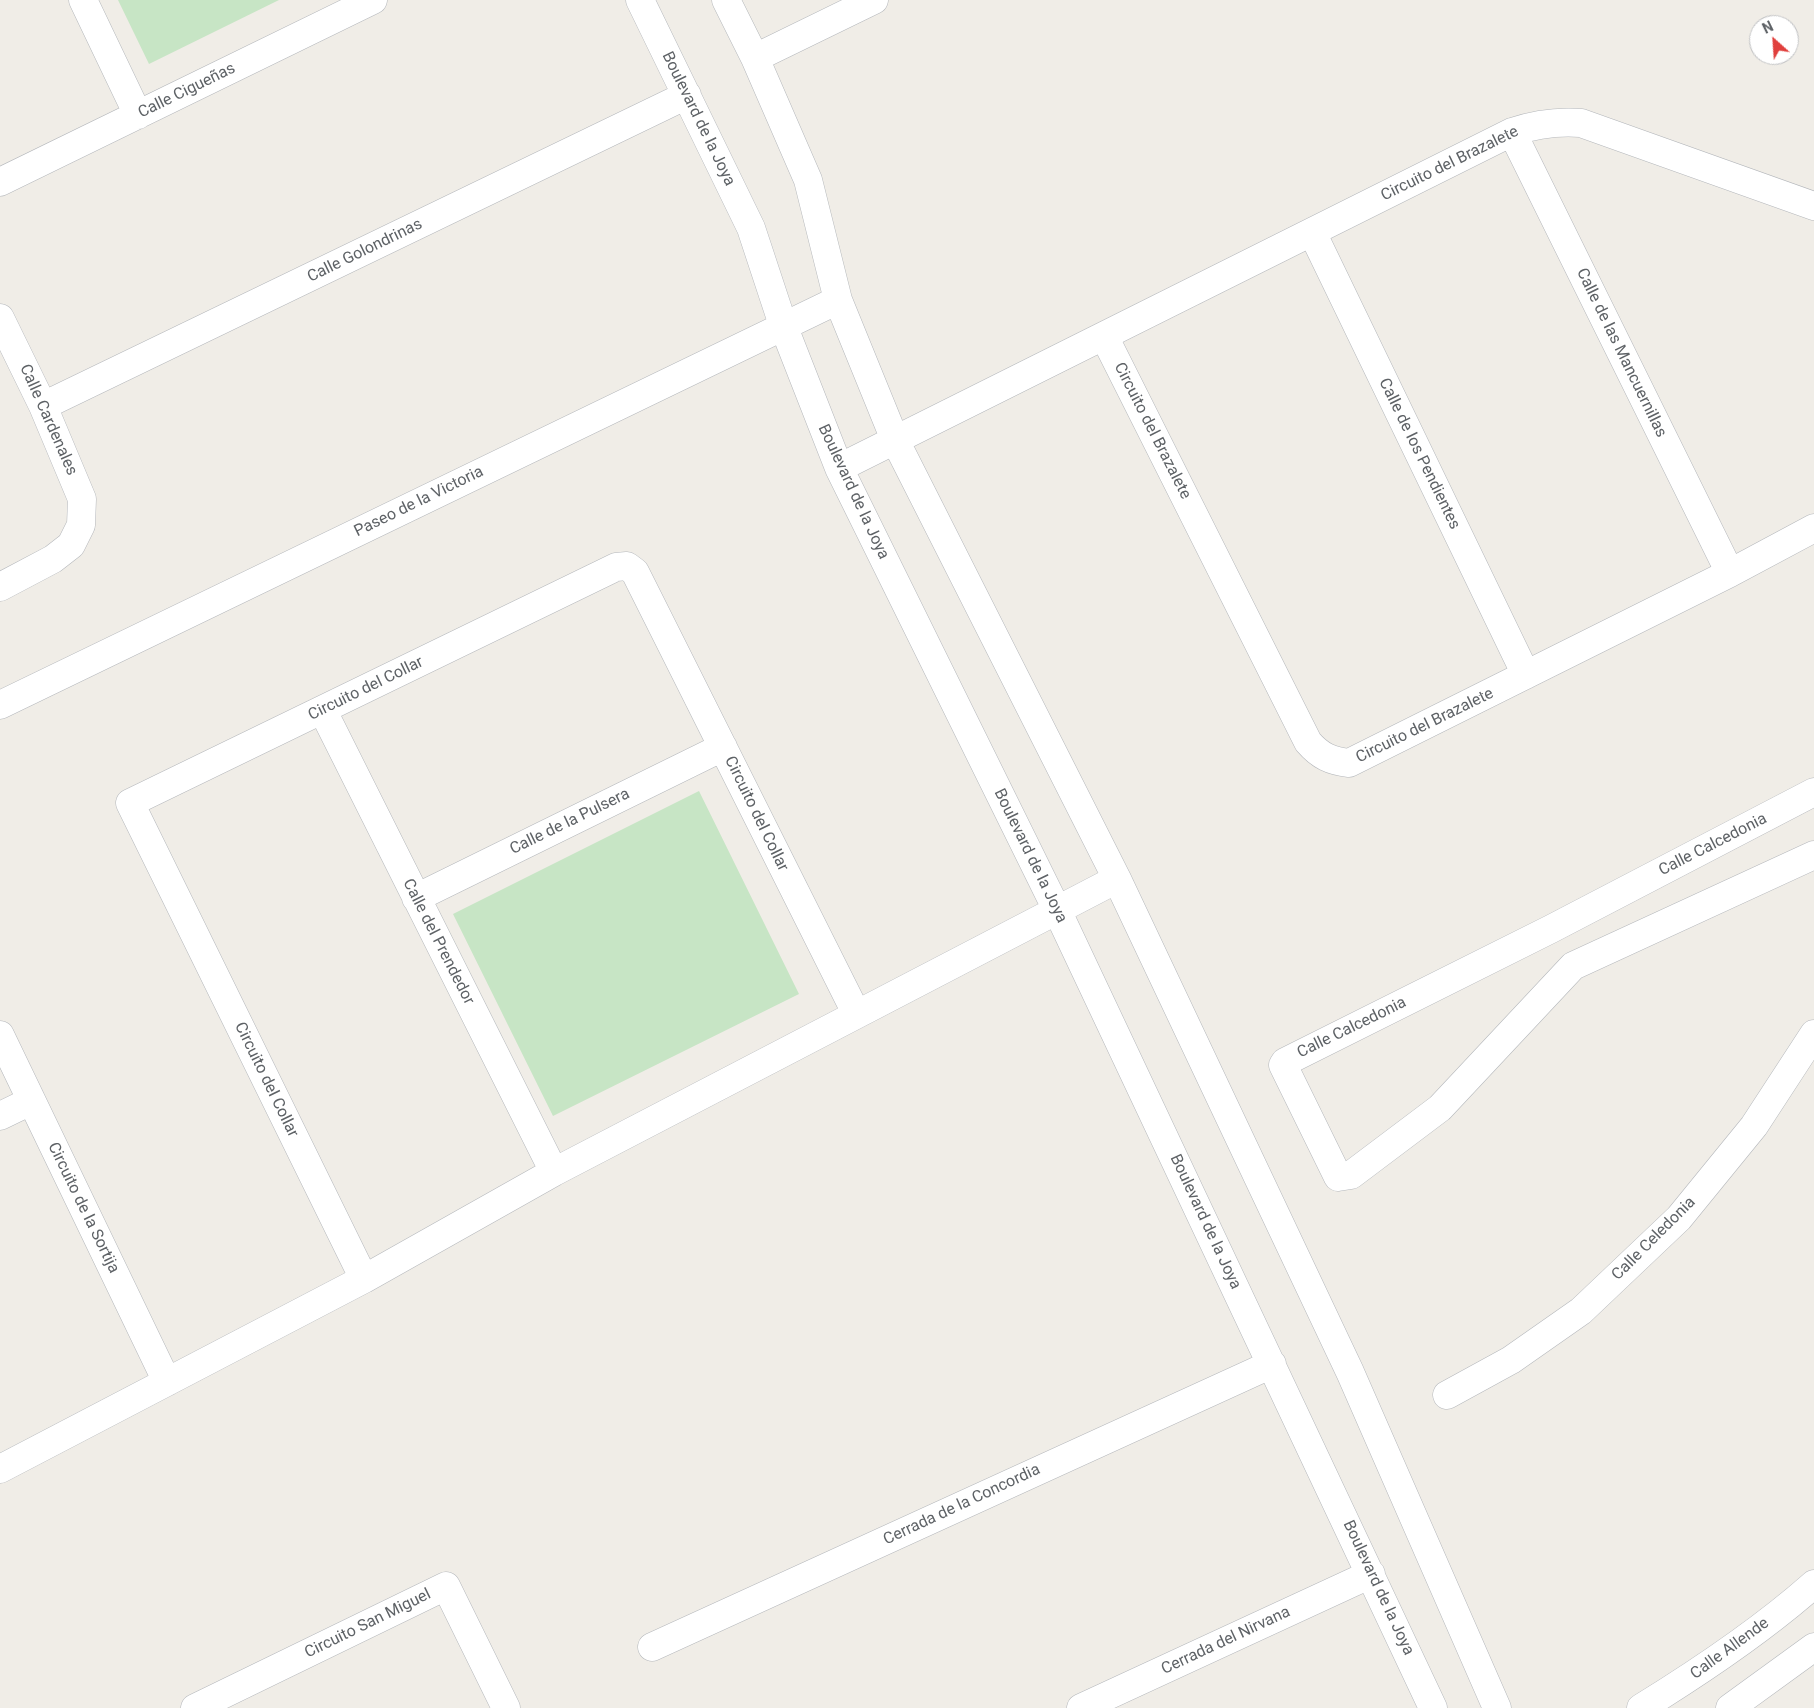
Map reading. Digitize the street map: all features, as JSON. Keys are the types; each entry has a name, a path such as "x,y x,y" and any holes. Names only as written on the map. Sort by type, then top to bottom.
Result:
{"street":[{"path":"83,0 138,115"},
{"name":"Calle Cigueñas","path":"0,182 373,0"},
{"name":"Boulevard de la Joya","path":"640,0 751,228 783,325 839,468 1057,910 1433,1708"},
{"path":"726,0 755,58 808,180 838,300 895,440 1117,879 1350,1372 1497,1708"},
{"path":"755,58 874,0"},
{"name":"Calle Golondrinas","path":"43,406 687,95"},
{"name":"Circuito del Brazalete","path":"839,468 1512,132 1534,125 1550,122 1581,123 1814,206"},
{"name":"Calle de las Mancuernillas","path":"1512,132 1730,573"},
{"name":"Calle de los Pendientes","path":"1312,232 1526,675"},
{"name":"Paseo de la Victoria","path":"0,705 838,300"},
{"name":"Calle Cardenales","path":"0,318 43,406 82,499 81,525 71,545 53,559 0,587"},
{"name":"Circuito del Brazalete","path":"1104,336 1308,742 1316,752 1335,762 1349,763 1730,573 1814,528"},
{"name":"Circuito del Collar","path":"364,1280 130,803 323,711 616,566 627,566 635,572 856,1013"},
{"name":"Calle del Prendedor","path":"323,711 554,1172"},
{"name":"Calle de la Pulsera","path":"416,898 723,747"},
{"name":"Calle Calcedonia","path":"1814,792 1551,929 1285,1062 1283,1065 1338,1177 1351,1175 1440,1108 1572,966 1814,855"},
{"path":"0,1469 364,1280 554,1172 856,1013 1117,879"},
{"path":"1551,929 1572,966"},
{"name":"Calle Celedonia","path":"1448,1395 1511,1360 1581,1311 1679,1218 1754,1126 1814,1034"},
{"name":"Circuito de la Sortija","path":"0,1035 167,1382"},
{"path":"0,1116 31,1101"},
{"name":"Cerrada de la Concordia","path":"652,1647 1272,1364"},
{"name":"Cerrada del Nirvana","path":"1081,1708 1371,1574"},
{"name":"Calle Allende","path":"1640,1708 1695,1674 1787,1607 1814,1584"},
{"name":"Circuito San Miguel","path":"195,1708 446,1586 506,1708"},
{"path":"1730,1708 1814,1647"}],"green space":[{"path":"118,0 279,0 149,64"},
{"path":"699,791 799,994 553,1116 453,914"}]}
